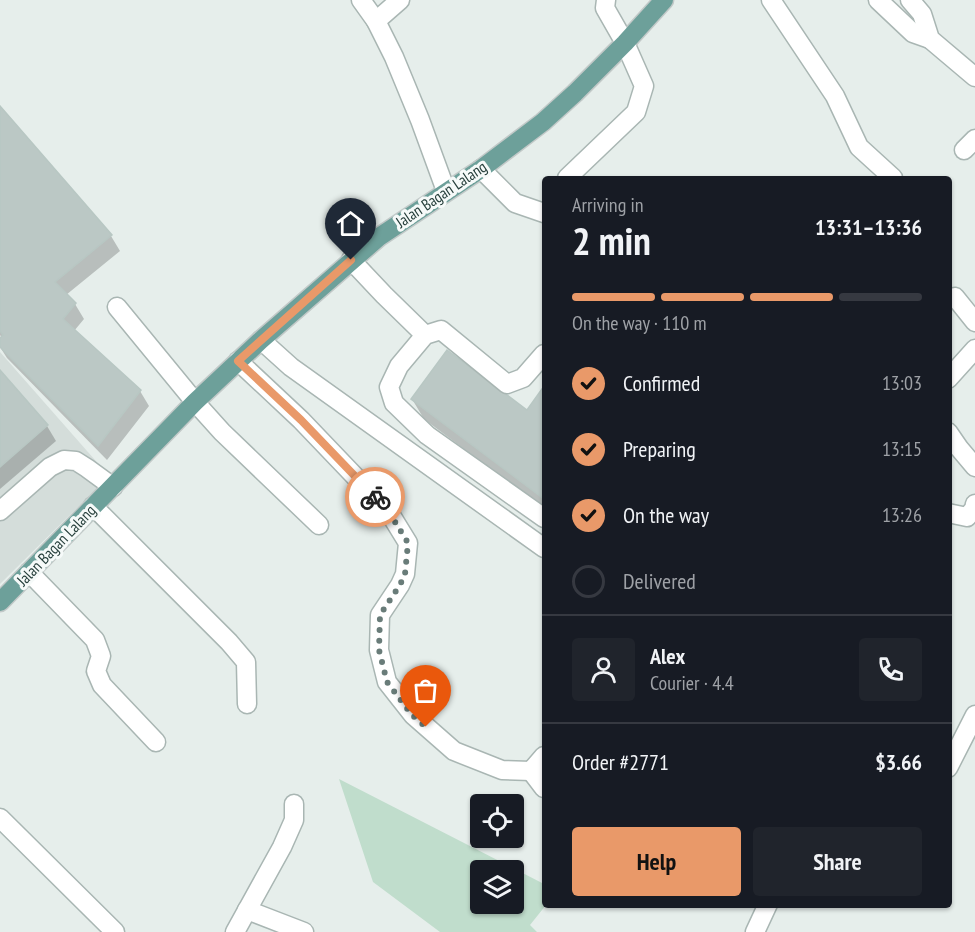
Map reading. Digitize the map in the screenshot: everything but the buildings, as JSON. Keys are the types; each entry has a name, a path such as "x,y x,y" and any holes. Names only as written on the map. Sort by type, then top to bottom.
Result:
{"main road":[{"name":"Jalan Bagan Lalang","path":"0,602 195,402 261,340 379,237 446,190 481,169 543,122 625,43 664,0"}],"street":[{"path":"361,0 376,21 398,67 446,190"},
{"path":"376,21 400,0"},
{"path":"569,176 636,112 644,86 625,43 605,8 606,0"},
{"path":"771,0 835,96 859,147 891,176"},
{"path":"878,0 913,33 930,39 975,77"},
{"path":"910,0 922,14 930,39"},
{"path":"481,169 515,203 542,212"},
{"path":"351,260 425,335"},
{"path":"956,297 975,322"},
{"path":"117,308 222,432 319,525"},
{"path":"542,356 523,378 507,384 441,330 425,335 399,366 389,387 394,403 427,435 542,517"},
{"path":"261,340 291,368 542,547"},
{"path":"952,374 975,348"},
{"path":"238,361 301,420 389,512 408,543 405,574 380,615 379,650 387,682 412,715 454,750 502,770 531,771"},
{"path":"952,438 975,467"},
{"path":"0,511 50,467 64,460 76,461 113,487"},
{"path":"952,514 967,516 974,509 975,504"},
{"path":"93,507 229,642 246,662 247,704"},
{"path":"29,572 95,640 101,656 96,671 102,685 156,742"},
{"path":"952,760 975,714"},
{"path":"531,771 542,758"},
{"path":"531,771 542,785"},
{"path":"235,932 282,847 294,820 294,804"},
{"path":"0,818 115,932"},
{"path":"755,932 766,908"},
{"path":"247,910 304,932"}],"shaded area":[{"path":"0,352 109,476 0,584"}],"green space":[{"path":"339,779 497,860 470,860 470,914 524,914 524,874 542,883 544,908 530,925 537,932 440,932 373,882"}],"way so far":[{"path":"375,497 389,512 408,543 405,574 380,615 379,650 387,682 412,715 426,727"}],"route":[{"path":"351,260 238,361 301,420 375,497"}]}
